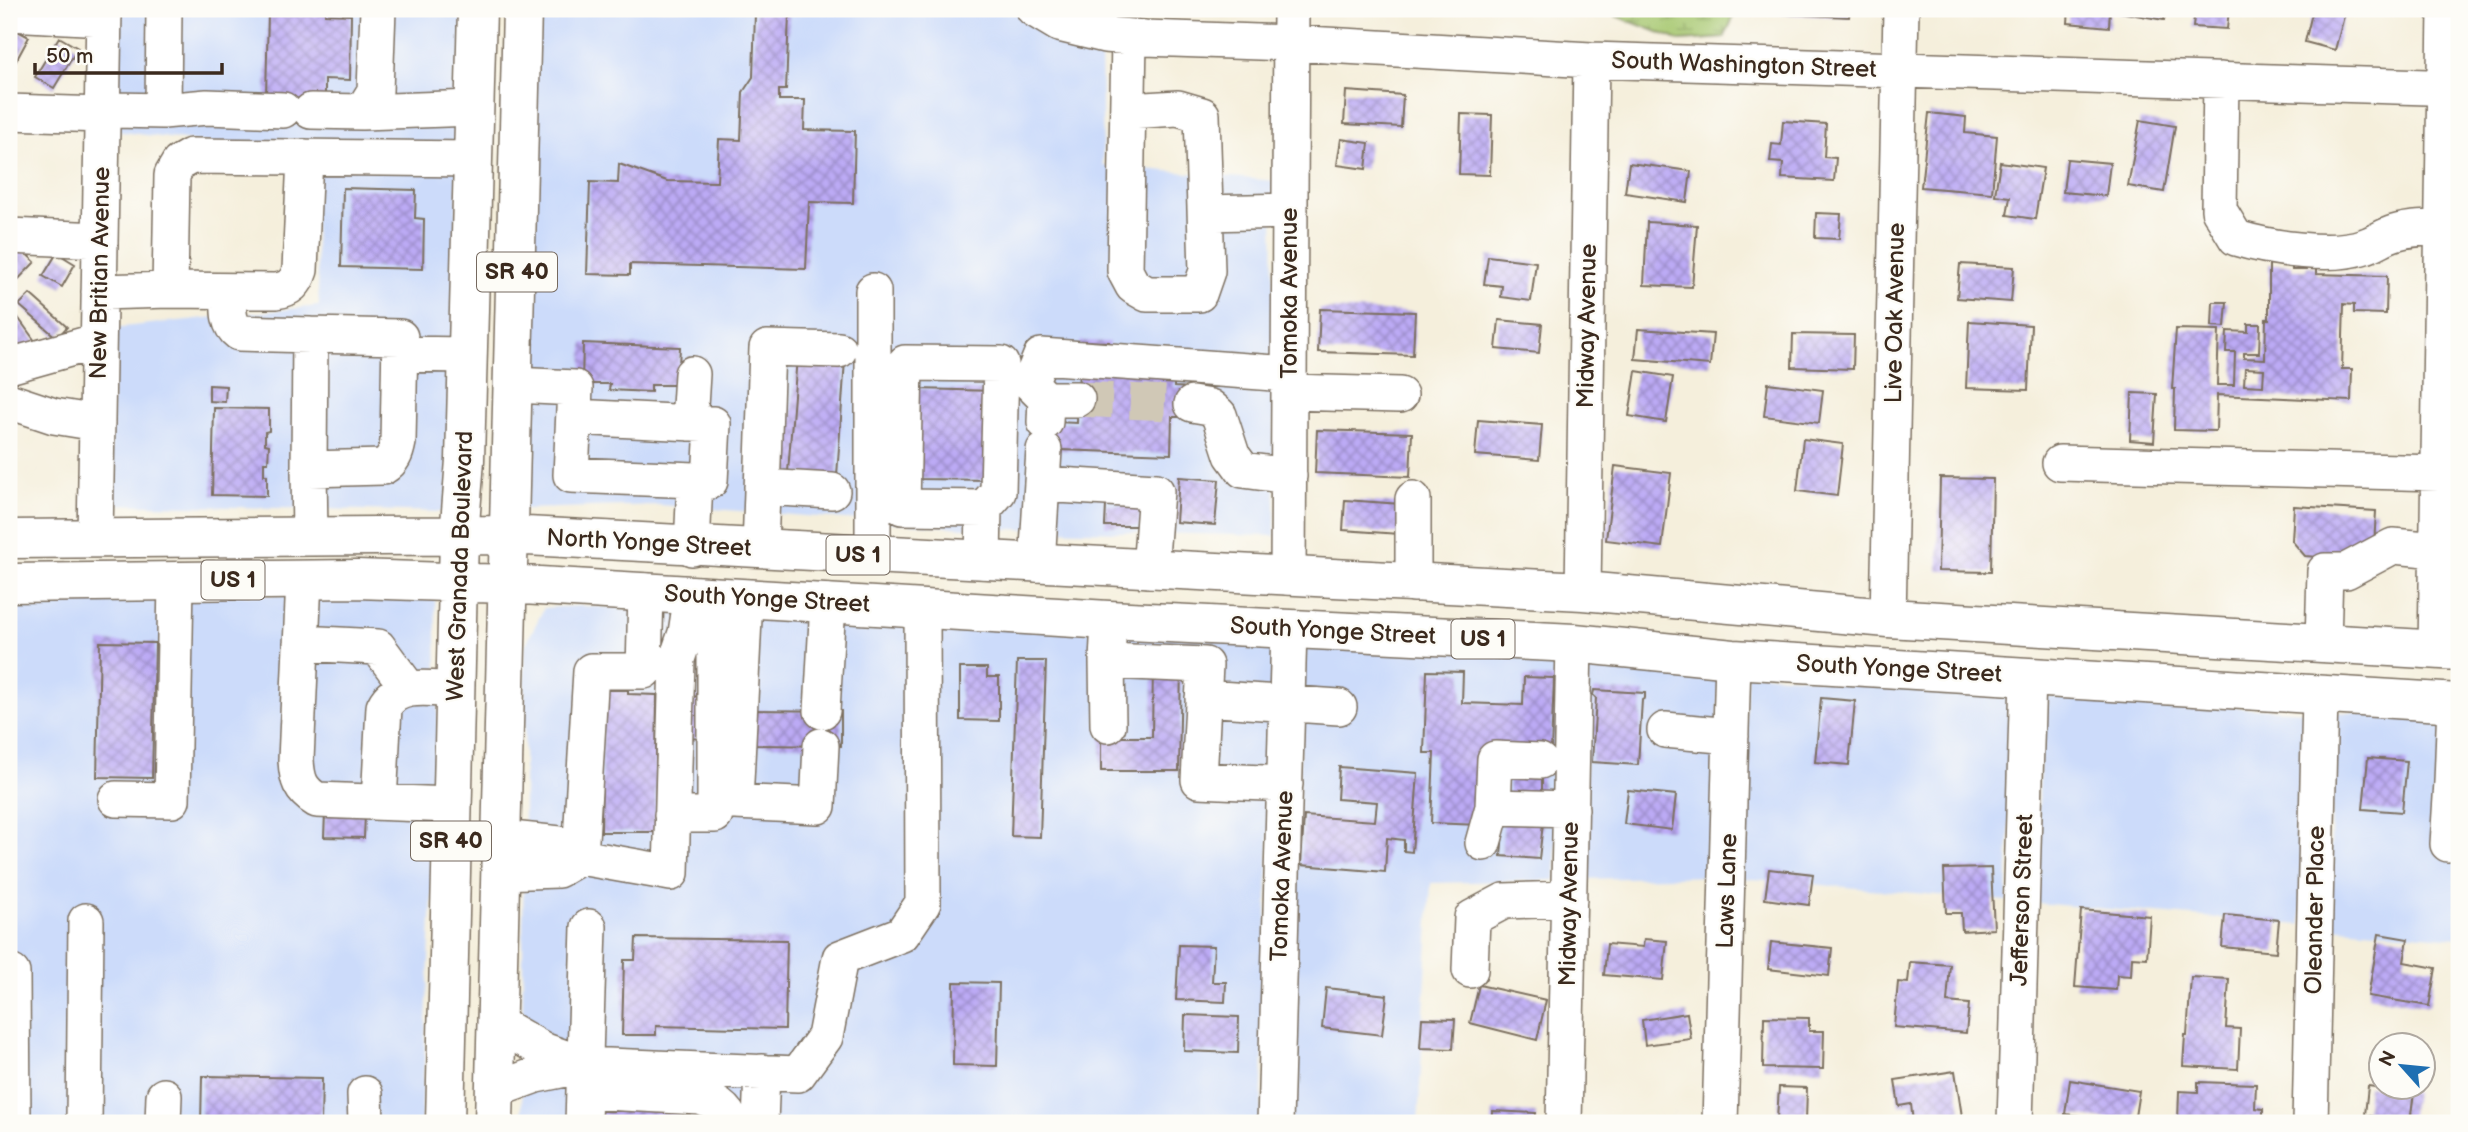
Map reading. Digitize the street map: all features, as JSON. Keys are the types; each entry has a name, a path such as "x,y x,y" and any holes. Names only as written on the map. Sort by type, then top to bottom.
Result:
{"main road":[{"name":"West Granada Boulevard","path":"445,1123 457,582 465,460 477,9"},
{"path":"496,9 497,71 520,96"},
{"name":"West Granada Boulevard","path":"494,1107 522,9"},
{"name":"North Yonge Street","path":"9,539 507,535 1288,577"},
{"name":"South Yonge Street","path":"1288,577 1583,592 1888,618 2448,650"},
{"name":"US 1","path":"9,583 304,579 457,582"},
{"name":"South Yonge Street","path":"457,582 1109,620 1574,643 1733,659 2457,703"},
{"path":"1289,629 1309,610 1327,601 1483,603 1507,589"},
{"path":"2332,697 2401,679 2448,650"}],"street":[{"path":"163,111 164,9"},
{"path":"362,112 375,91 378,9"},
{"name":"South Washington Street","path":"1034,9 1059,24 1105,36 1140,28 1290,26 1591,60 2452,87"},
{"name":"Live Oak Avenue","path":"1888,618 1901,9"},
{"path":"2446,9 2452,87 2443,228 2438,550 2448,650"},
{"path":"9,13 104,13"},
{"name":"New Britian Avenue","path":"95,538 104,13"},
{"name":"Tomoka Avenue","path":"1288,577 1290,26"},
{"path":"1128,111 1178,108 1202,115 1207,271 1199,293 1147,294 1132,286 1125,271 1128,111 1140,28"},
{"name":"Midway Avenue","path":"1583,592 1591,60"},
{"path":"2221,80 2220,210 2236,238 2262,246 2336,251 2363,247 2404,230 2443,228"},
{"path":"9,112 103,115 115,110 163,111 207,107 362,112 474,107"},
{"path":"170,290 172,175 179,163 191,156 473,159"},
{"path":"99,292 285,290 297,280 300,270 305,158"},
{"path":"1206,213 1290,211"},
{"path":"9,236 100,240"},
{"path":"229,291 230,321 239,333 400,337 398,442 393,458 383,467 309,468"},
{"path":"873,291 888,427 902,507 984,508"},
{"path":"310,335 310,536"},
{"path":"9,366 98,341"},
{"path":"760,550 767,348 839,350"},
{"path":"400,354 468,355"},
{"path":"1037,564 1042,484 1053,418 1030,383 1041,356 1400,395"},
{"path":"873,555 888,427 905,363 1001,364 998,492 984,508 983,561"},
{"path":"689,423 692,374"},
{"path":"514,385 575,388 571,475 710,481 713,424 574,417"},
{"path":"9,401 54,416 97,423"},
{"path":"1192,404 1210,407 1219,415 1232,455 1243,470 1289,476"},
{"path":"2060,463 2439,473"},
{"path":"692,547 695,480"},
{"path":"1042,484 1156,491 1150,570"},
{"path":"762,486 832,491"},
{"path":"1413,499 1413,584"},
{"path":"2323,643 2325,571 2346,571 2393,546 2438,550"},
{"path":"304,579 296,760 297,779 302,788 317,800 452,805"},
{"path":"116,799 172,800 176,581"},
{"path":"580,857 591,671 644,671 646,591"},
{"path":"500,855 558,870 580,857 671,873 677,659 686,633 717,596"},
{"path":"717,596 735,802 818,806 821,746"},
{"path":"822,711 828,602"},
{"path":"584,1093 762,1072 798,1074 825,1037 840,958 902,934 923,903 922,608"},
{"path":"1108,725 1109,620"},
{"path":"1208,625 1199,780 1285,784"},
{"name":"Tomoka Avenue","path":"1275,1123 1289,629"},
{"path":"301,643 379,647 409,689"},
{"name":"Midway Avenue","path":"1564,1123 1574,643"},
{"name":"Laws Lane","path":"1720,1123 1733,659"},
{"path":"1107,662 1204,682 1287,704 1339,707"},
{"name":"Jefferson Street","path":"2015,1123 2028,677"},
{"path":"379,802 384,707 388,698 409,689 455,690"},
{"name":"Oleander Place","path":"2310,1123 2332,697"},
{"path":"2448,844 2455,783 2457,703"},
{"path":"1665,730 1731,736"},
{"path":"1483,843 1493,807 1495,759 1539,761"},
{"path":"1493,807 1571,809"},
{"path":"1470,970 1472,918 1504,901 1569,899"},
{"path":"84,1123 86,921"},
{"path":"584,1093 589,927"},
{"path":"12,973 13,1123"},
{"path":"496,1023 545,1051 584,1093"},
{"path":"760,1123 762,1072"},
{"path":"494,1107 536,1075 584,1093 700,1097 713,1101 724,1110 731,1123"}],"shaded area":[{"path":"118,9 463,9 447,512 110,504 113,352 117,350 113,341 113,328 319,306 311,157 116,131"},
{"path":"535,9 1016,9 1023,17 1101,48 1103,165 1273,181 1275,536 965,528 659,505 523,509"},
{"path":"435,594 439,756 421,1123 9,1123 9,597"},
{"path":"581,606 1274,641 1261,1123 522,1123 525,646 544,608"},
{"path":"1303,643 1560,657 1555,880 1431,883 1418,1123 1290,1123"},
{"path":"1588,659 1719,670 1713,876 1583,879"},
{"path":"1747,673 2014,694 2007,901 1741,878"},
{"path":"2042,696 2306,711 2301,925 2036,903"},
{"path":"2334,712 2459,718 2459,938 2329,927"}],"green space":[{"path":"1612,9 1737,9 1724,38 1681,41 1616,16"}],"building":[{"path":"283,9 325,9 325,14 351,15 350,80 325,79 325,97 310,123 282,122 266,96 268,13 283,13"},
{"path":"1760,9 1850,9 1849,17 1760,13"},
{"path":"2069,9 2110,9 2109,27 2068,23"},
{"path":"2120,9 2166,9 2164,20 2119,12"},
{"path":"2195,9 2229,9 2227,29 2193,27"},
{"path":"2313,9 2346,9 2335,50 2305,42"},
{"path":"755,13 789,14 786,90 779,90 779,100 805,100 804,130 855,131 853,203 809,202 806,269 630,264 630,275 587,274 590,182 618,183 619,164 667,181 717,182 719,139 741,140 743,92 753,77"},
{"path":"16,30 29,37 9,74 9,44"},
{"path":"59,37 78,48 54,88 35,77"},
{"path":"1346,91 1403,95 1401,127 1344,124"},
{"path":"1929,113 1966,117 1965,133 1997,136 1992,193 1921,187"},
{"path":"1461,114 1492,115 1490,175 1459,174"},
{"path":"2140,120 2175,126 2164,192 2128,186"},
{"path":"1783,121 1826,124 1824,157 1836,158 1834,181 1782,178 1783,163 1770,162 1772,144 1781,145"},
{"path":"1341,139 1369,143 1366,169 1337,165"},
{"path":"2067,159 2110,163 2106,196 2063,192"},
{"path":"2000,162 2043,168 2035,219 2007,215 2010,197 1995,195"},
{"path":"1629,163 1691,171 1687,202 1625,193"},
{"path":"343,188 416,190 415,218 424,219 423,269 341,267"},
{"path":"1816,213 1841,214 1839,239 1815,238"},
{"path":"1647,222 1697,225 1692,287 1644,285"},
{"path":"19,247 35,262 9,289 9,258"},
{"path":"57,253 75,264 62,287 43,276"},
{"path":"1488,256 1536,262 1531,301 1501,297 1502,286 1484,284"},
{"path":"1960,264 2014,267 2011,302 1957,298"},
{"path":"2269,264 2292,265 2292,270 2306,270 2307,266 2316,267 2316,274 2387,276 2386,314 2354,313 2354,305 2344,304 2342,369 2352,369 2351,401 2217,395 2216,431 2174,430 2175,389 2172,389 2176,329 2219,330 2217,385 2234,385 2235,352 2226,352 2227,331 2248,332 2248,324 2260,324 2259,353 2244,353 2244,358 2265,359 2266,319 2269,319","holes":["2245,368 2264,369 2263,386 2244,385"]},
{"path":"30,294 67,327 57,338 19,305"},
{"path":"2213,302 2227,302 2225,327 2212,326"},
{"path":"9,305 35,341 19,353 9,339"},
{"path":"1320,309 1415,312 1413,355 1318,352"},
{"path":"1499,320 1542,324 1539,353 1496,349"},
{"path":"1969,321 2031,325 2028,390 1966,388"},
{"path":"1638,329 1713,334 1710,365 1635,359"},
{"path":"1793,334 1854,335 1853,369 1792,367"},
{"path":"1080,341 1109,342 1108,371 1174,373 1174,387 1193,388 1192,417 1172,417 1171,454 1032,449 1033,421 1077,423"},
{"path":"583,343 680,347 678,385 651,385 651,392 609,390 610,384 582,384"},
{"path":"797,357 845,360 837,476 788,472"},
{"path":"1636,371 1673,377 1666,422 1629,416"},
{"path":"1768,383 1823,390 1819,423 1764,416"},
{"path":"209,385 226,386 225,402 209,401"},
{"path":"917,389 996,391 990,480 920,479"},
{"path":"2132,393 2157,394 2154,442 2130,440"},
{"path":"214,408 269,409 269,431 265,432 265,444 269,445 268,462 264,462 267,496 212,495"},
{"path":"1478,420 1542,425 1539,460 1475,455"},
{"path":"1317,430 1412,433 1410,477 1315,473"},
{"path":"1803,439 1843,444 1837,496 1797,491"},
{"path":"1615,466 1671,473 1662,547 1606,540"},
{"path":"1179,477 1219,480 1215,525 1176,522"},
{"path":"1940,478 1993,479 1991,572 1938,571"},
{"path":"1345,500 1401,504 1399,534 1343,530"},
{"path":"1106,505 1140,506 1139,526 1105,526"},
{"path":"2294,506 2376,511 2374,546 2358,560 2305,556 2292,541"},
{"path":"100,642 155,643 152,778 97,777"},
{"path":"1017,661 1046,661 1040,837 1011,836"},
{"path":"1153,666 1181,666 1179,771 1101,771 1101,737 1152,737"},
{"path":"960,668 987,668 987,677 999,677 999,721 960,720"},
{"path":"1427,671 1463,672 1462,703 1523,705 1524,677 1554,678 1551,750 1483,747 1480,825 1431,823 1434,753 1424,753"},
{"path":"600,690 628,690 628,694 657,695 655,832 601,832 603,715"},
{"path":"1594,690 1645,693 1642,700 1638,765 1592,762 1596,698 1593,695"},
{"path":"685,696 709,697 708,739 684,738"},
{"path":"1821,698 1855,701 1849,765 1815,762"},
{"path":"749,710 841,711 841,746 749,745"},
{"path":"2368,758 2407,761 2402,812 2363,809"},
{"path":"1339,767 1418,773 1412,852 1404,851 1404,840 1387,838 1385,872 1301,865 1304,816 1375,821 1377,802 1337,799"},
{"path":"1508,772 1542,776 1542,793 1509,794"},
{"path":"1628,790 1676,795 1672,830 1624,824"},
{"path":"325,813 365,814 364,838 324,837"},
{"path":"1504,819 1543,823 1539,859 1501,856"},
{"path":"1991,868 1994,929 1962,931 1961,913 1946,913 1944,869"},
{"path":"1769,869 1813,874 1809,905 1765,899"},
{"path":"2081,910 2150,916 2147,958 2132,957 2131,976 2117,975 2116,990 2075,987"},
{"path":"2225,915 2279,920 2276,952 2222,947"},
{"path":"2379,934 2408,939 2404,962 2436,968 2429,1006 2368,996"},
{"path":"636,938 787,940 785,1029 656,1026 656,1035 622,1035 624,960 635,960"},
{"path":"1644,939 1667,941 1663,980 1604,975 1607,944 1643,947"},
{"path":"1771,942 1832,948 1829,976 1768,969"},
{"path":"1179,945 1214,946 1212,982 1226,982 1225,1002 1176,1000"},
{"path":"1910,962 1950,965 1947,1002 1969,1004 1966,1033 1894,1027 1898,982 1908,983"},
{"path":"2191,977 2229,979 2226,1028 2240,1029 2238,1069 2183,1066"},
{"path":"954,982 999,983 997,1066 953,1065"},
{"path":"1479,985 1546,1000 1537,1040 1470,1023"},
{"path":"1326,988 1387,995 1382,1035 1322,1028"},
{"path":"1687,1013 1691,1039 1645,1045 1642,1020"},
{"path":"1185,1015 1239,1017 1238,1053 1184,1051"},
{"path":"1764,1017 1809,1018 1809,1031 1824,1031 1823,1069 1763,1068"},
{"path":"1422,1018 1455,1019 1453,1049 1420,1048"},
{"path":"1955,1071 1963,1123 1913,1123 1911,1104 1899,1106 1895,1080"},
{"path":"202,1076 322,1078 321,1123 201,1123"},
{"path":"2070,1080 2139,1091 2134,1123 2065,1114"},
{"path":"2198,1082 2256,1084 2255,1108 2263,1109 2263,1123 2178,1122 2179,1091 2198,1092"},
{"path":"1779,1087 1807,1088 1806,1121 1777,1119"},
{"path":"2367,1100 2413,1100 2410,1123 2378,1123 2379,1117 2365,1115"},
{"path":"595,1105 683,1108 683,1123 594,1123"},
{"path":"1493,1111 1536,1113 1535,1123 1492,1123"}],"tunnel":[{"path":"1077,399 1192,404"}]}
